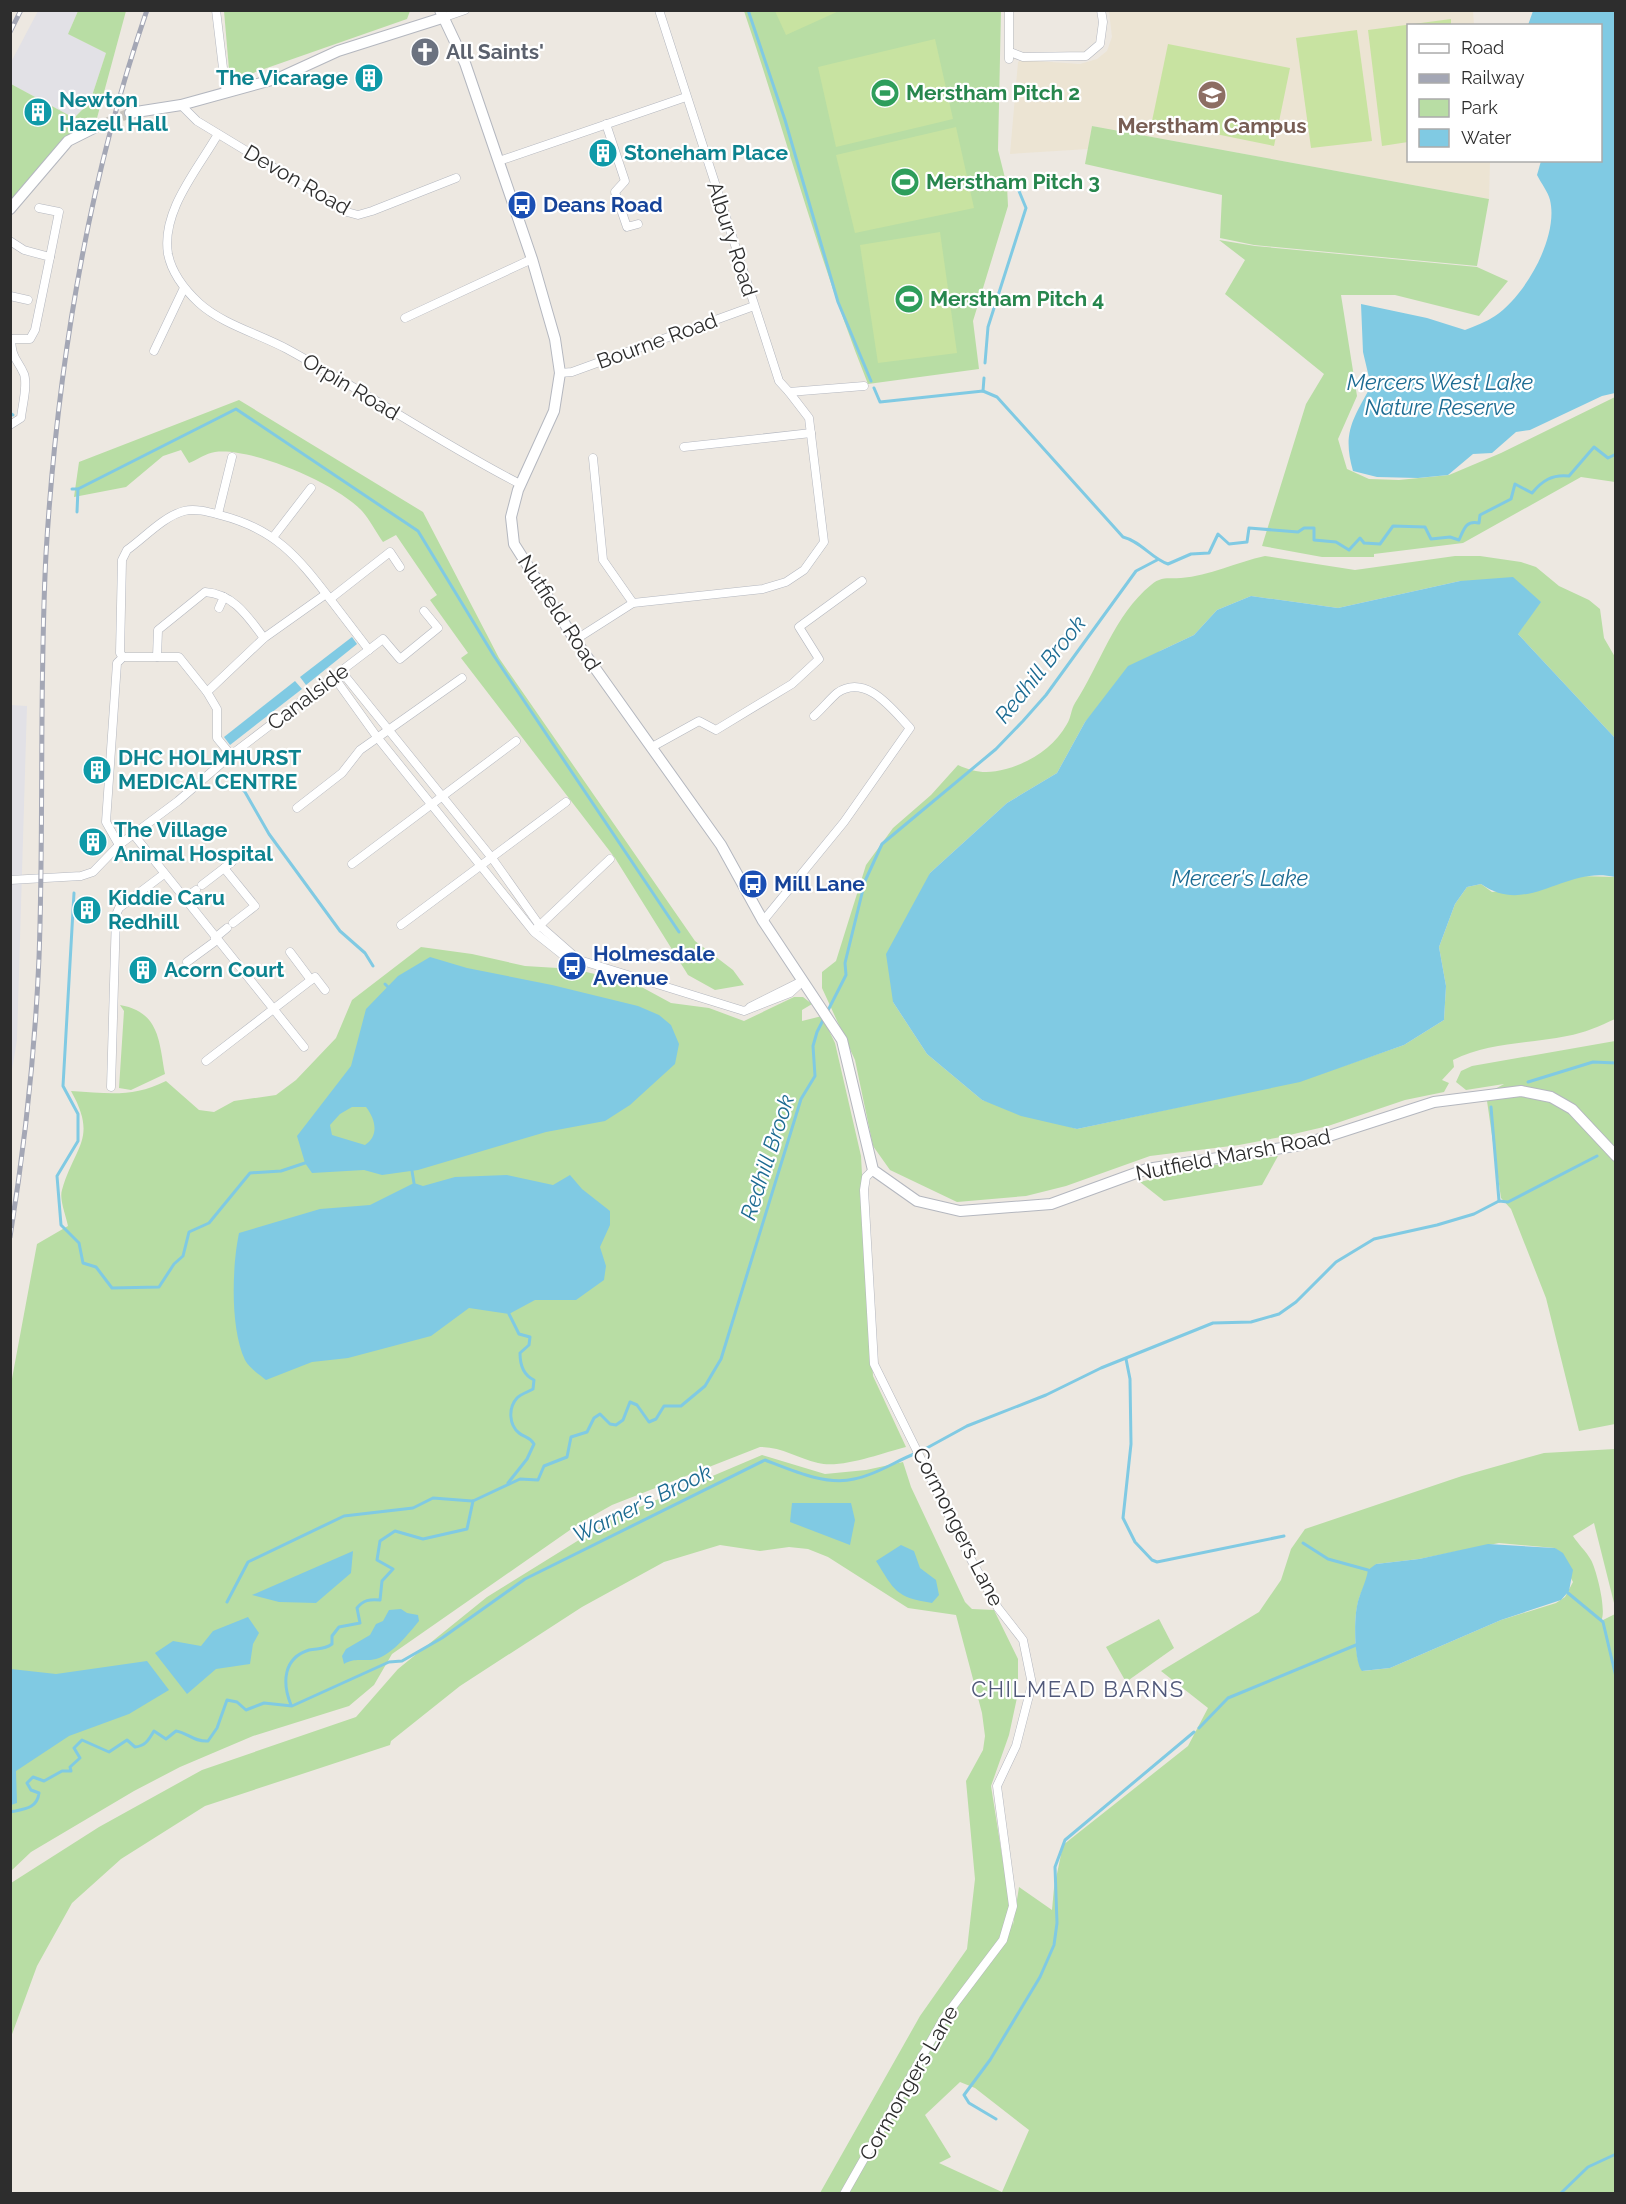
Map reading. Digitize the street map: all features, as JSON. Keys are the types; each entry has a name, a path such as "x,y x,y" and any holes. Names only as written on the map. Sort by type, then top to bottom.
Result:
{"street":[{"path":"216,10 226,93"},
{"path":"130,113 181,105 279,78 338,51 441,14 465,10"},
{"name":"Albury Road","path":"633,603 763,589 786,582 804,570 824,542 811,433 806,412 777,376 659,10"},
{"path":"1009,10 1010,55 1023,57 1086,56 1100,44 1103,22 1101,10"},
{"name":"Nutfield Road","path":"441,14 465,63 532,259 555,339 560,374 554,411 520,484 511,517 514,544 535,581 575,640 721,845 763,921 842,1040 873,1170"},
{"path":"499,161 686,97"},
{"name":"Devon Road","path":"181,105 197,121 347,212 358,214 456,178"},
{"path":"606,124 626,181 615,192 627,227 638,224"},
{"path":"10,209 68,141 94,128"},
{"name":"Orpin Road","path":"218,134 185,189 171,220 168,253 177,279 184,288 200,304 288,350 520,484"},
{"path":"10,425 21,418 24,382 24,376 12,357 11,339 30,339 35,330 59,212 39,208"},
{"path":"10,241 24,250 50,257"},
{"path":"405,318 532,259"},
{"path":"154,351 184,288"},
{"path":"10,296 28,300"},
{"name":"Bourne Road","path":"560,374 572,372 754,306"},
{"path":"789,392 864,386"},
{"path":"684,447 811,433"},
{"path":"218,514 232,457"},
{"path":"575,640 633,603 603,560 593,459"},
{"path":"274,536 311,488"},
{"name":"Canalside","path":"10,880 81,876 93,872 119,845 214,772 231,755 369,650 290,550 274,536 238,519 208,512 184,511 173,516 124,554 120,653 123,657"},
{"path":"207,692 264,638 328,597 390,552 400,567"},
{"path":"652,747 699,721 716,730 792,684 819,659 799,627 862,581"},
{"path":"157,657 158,634 161,627 205,592 221,595 241,607 264,638"},
{"path":"219,608 221,595"},
{"path":"369,650 383,639 400,659 438,628 424,611"},
{"path":"119,845 106,822 114,687 117,663 123,657 179,657 207,692 217,709 217,738 231,755"},
{"path":"341,671 492,858 537,929"},
{"path":"334,677 377,737 482,866 537,929 577,958 744,1011 790,993 803,981"},
{"path":"297,808 342,773 360,750 386,728 462,678"},
{"path":"763,921 844,822 910,728 876,693 858,687 839,692 814,716"},
{"path":"352,864 516,741"},
{"path":"401,925 566,802"},
{"path":"134,835 304,1047"},
{"path":"537,929 610,859"},
{"path":"184,899 232,862"},
{"path":"187,962 255,906 224,868"},
{"path":"111,1087 116,915 119,908 164,874"},
{"path":"290,952 311,980"},
{"path":"206,1061 315,977 325,990"},
{"name":"Nutfield Marsh Road","path":"873,1170 917,1201 960,1211 1051,1204 1147,1168 1301,1145 1329,1138 1423,1105 1467,1096 1521,1091 1551,1097 1572,1109 1616,1156"},
{"name":"Cormongers Lane","path":"844,2193 944,2018 1004,1940 1013,1906 997,1786 1016,1746 1032,1684 1023,1640 998,1608 968,1554 874,1364 864,1190 866,1178 873,1170"}],"shaded area":[{"path":"38,11 78,11 68,34 106,53 90,102 74,118 11,84 10,64"},
{"name":"Merstham Campus","path":"1109,11 1473,11 1474,24 1407,24 1407,162 1490,162 1489,199 1092,126 1088,149 1010,154 1018,62 1021,60 1080,64 1097,59 1107,51 1112,37"},
{"path":"11,705 27,706 17,1040 11,1076"}],"green space":[{"path":"224,10 410,11 407,19 230,81"},
{"path":"78,11 126,11 97,118 74,118 90,102 106,53 68,34"},
{"path":"744,11 1001,11 998,150 1007,186 1008,206 973,321 979,369 868,384 818,245"},
{"path":"775,11 839,11 786,35"},
{"path":"1451,19 1451,24 1413,24"},
{"path":"1407,25 1407,142 1382,146 1368,30"},
{"path":"1357,30 1372,141 1311,148 1296,38"},
{"name":"Merstham Pitch 2","path":"935,39 953,119 836,147 818,67"},
{"path":"1168,44 1290,68 1274,146 1152,121"},
{"path":"11,84 74,118 75,132 11,204"},
{"path":"1092,126 1489,199 1477,266 1254,245 1220,238 1222,195 1085,164"},
{"name":"Merstham Pitch 3","path":"956,127 974,208 855,233 836,155"},
{"name":"Merstham Pitch 4","path":"940,232 957,353 878,363 860,245"},
{"path":"1219,240 1255,246 1477,267 1508,281 1479,316 1395,295 1341,295 1357,396 1338,439 1347,469 1369,479 1399,480 1449,475 1501,453 1615,397 1615,482 1581,477 1463,543 1374,554 1374,557 1322,557 1262,546 1306,404 1324,374 1225,294 1245,260"},
{"path":"239,400 423,512 499,658 695,941 733,970 744,985 715,990 688,975 615,858 461,658 468,653 430,600 437,595 396,535 383,542 362,511 350,501 314,479 271,461 250,455 215,452 189,463 181,450 163,456 126,487 74,497 79,462"},
{"path":"1265,556 1355,570 1455,556 1480,556 1521,562 1536,567 1559,586 1589,600 1600,609 1604,638 1615,657 1615,738 1518,634 1460,581 1338,608 1251,596 1217,610 1194,635 1160,651 1085,722 1057,773 1007,803 930,873 893,1002 927,1054 982,1100 1077,1129 1300,1081 1404,1045 1444,1020 1446,986 1439,947 1455,904 1467,887 1481,884 1492,892 1556,884 1579,876 1615,877 1615,1019 1573,1035 1495,1047 1467,1054 1453,1060 1454,1067 1442,1080 1449,1083 1444,1092 1405,1100 1328,1126 1281,1137 1239,1145 1150,1156 1066,1186 1026,1196 957,1202 890,1170 873,1146 855,1060 822,988 822,972 836,961 866,865 893,828 931,795 958,765 982,772 1006,769 1033,758 1056,740 1068,722 1074,705 1117,626 1138,597 1155,582 1165,578 1202,575"},
{"path":"421,947 472,954 525,966 574,969 636,984 671,1003 709,1008 744,1021 794,997 803,997 812,1004 802,1010 802,1021 822,1016 835,1043 861,1156 873,1376 906,1447 850,1462 827,1464 760,1447 612,1505 580,1523 392,1654 374,1685 349,1706 253,1736 180,1767 134,1791 31,1852 11,1871 11,1384 37,1244 68,1226 61,1194 82,1142 83,1132 83,1120 71,1091 131,1092 166,1081 199,1110 214,1112 234,1101 276,1095 296,1080 336,1038 352,1000"},
{"path":"120,1005 143,1014 150,1021 159,1040 165,1074 131,1090 119,1088 124,1011"},
{"path":"1615,1041 1615,1424 1579,1431 1546,1298 1511,1209 1501,1198 1486,1094 1504,1084 1466,1090 1456,1082 1461,1071 1472,1066"},
{"path":"1278,1156 1262,1185 1164,1201 1140,1182 1201,1167"},
{"path":"1615,1449 1615,1607 1594,1523 1573,1536 1589,1557 1596,1573 1603,1609 1601,1621 1615,1614 1615,2193 820,2193 920,2016 967,1949 975,1879 966,1781 983,1750 985,1736 982,1713 956,1615 908,1608 828,1557 808,1549 789,1547 760,1551 720,1545 664,1562 582,1607 460,1686 391,1741 390,1745 205,1806 121,1859 72,1903 37,1966 11,2037 11,1883 99,1827 202,1770 356,1717 398,1669 487,1597 616,1517 762,1455 825,1474 866,1470 903,1462 911,1487 965,1602 972,1609 994,1610 1018,1659 1018,1693 1009,1735 991,1786 1013,1925 1019,1887 1052,1910 1063,1845 1188,1746 1208,1708 1161,1671 1259,1612 1281,1580 1291,1549 1305,1529 1462,1476 1544,1453","holes":["1499,1543 1555,1548 1573,1582 1565,1597 1556,1603 1501,1620 1390,1668 1363,1671 1356,1650 1356,1613 1360,1596 1376,1564 1419,1559","960,2082 975,2088 1029,2130 1002,2192 939,2163 951,2157 925,2115"]},
{"path":"1159,1619 1174,1648 1126,1682 1106,1647"}],"water":[{"name":"Mercers West Lake Nature Reserve","path":"1533,11 1615,11 1615,393 1602,396 1530,430 1516,432 1492,453 1473,454 1448,475 1418,478 1377,477 1353,471 1349,436 1354,417 1371,386 1363,352 1361,304 1427,318 1465,330 1492,318 1518,295 1544,248 1551,215 1549,197 1537,175 1541,162 1602,162 1602,24 1528,24"},
{"name":"Mercer's Lake","path":"1513,577 1541,602 1518,634 1615,738 1615,877 1597,875 1580,878 1531,893 1515,895 1498,893 1481,884 1467,887 1455,904 1439,947 1446,986 1444,1020 1404,1045 1300,1082 1077,1129 1021,1116 982,1100 927,1054 893,1002 886,954 930,873 1007,803 1057,773 1085,722 1128,666 1194,635 1217,610 1251,596 1338,608 1460,581"},
{"path":"352,637 357,644 306,685 300,677"},
{"path":"295,681 302,689 230,745 224,737"},
{"path":"430,957 467,968 552,985 638,1006 659,1015 671,1025 679,1044 675,1064 630,1105 605,1121 546,1132 418,1170 382,1175 364,1170 312,1173 305,1163 297,1136 351,1066 366,1009 398,976","holes":["352,1107 366,1107 374,1122 374,1132 365,1145 332,1135 330,1125 340,1114"]},
{"path":"507,1175 553,1185 570,1175 582,1189 610,1211 610,1225 600,1247 606,1266 604,1280 576,1300 535,1300 509,1314 469,1308 431,1336 348,1358 312,1362 266,1380 247,1363 240,1347 235,1315 234,1280 239,1233 320,1209 370,1205 414,1183 423,1186 455,1177"},
{"path":"792,1503 851,1503 855,1520 850,1545 790,1522"},
{"path":"1488,1544 1555,1548 1563,1553 1573,1570 1569,1591 1561,1600 1501,1620 1390,1668 1362,1671 1357,1659 1355,1621 1368,1570 1376,1564 1419,1559"},
{"path":"901,1545 914,1551 920,1568 936,1580 939,1595 932,1603 910,1598 897,1591 876,1561"},
{"path":"353,1551 351,1573 316,1603 279,1602 252,1595"},
{"path":"401,1609 418,1615 419,1621 400,1643 376,1659 344,1664 342,1656 346,1649 370,1635 376,1624 383,1621 389,1610"},
{"path":"248,1617 259,1633 253,1644 250,1664 216,1669 187,1694 155,1653 173,1641 201,1646 213,1631"},
{"path":"147,1661 169,1690 129,1714 69,1736 16,1771 17,1803 11,1805 11,1669 56,1674"}],"waterway":[{"path":"748,10 785,120 838,302 871,381"},
{"path":"985,363 988,327 1026,208 1019,191"},
{"path":"983,391 984,378"},
{"name":"Redhill Brook","path":"874,388 880,402 983,391 997,397 1123,537 1136,542 1156,558 1168,564 1191,554 1209,553 1218,534 1229,544 1247,542 1249,528 1298,532 1304,528 1314,528 1314,540 1336,542 1349,550 1360,538 1364,543 1380,544 1393,526 1425,527 1431,539 1450,537 1459,540 1468,524 1479,523 1480,515 1511,499 1515,484 1532,493 1548,479 1569,476 1594,447 1608,458 1616,454"},
{"path":"78,489 236,409 418,531 494,656 679,932"},
{"path":"72,489 78,489 77,512"},
{"name":"Redhill Brook","path":"473,1501 520,1479 538,1480 544,1466 567,1457 571,1437 587,1432 594,1418 600,1414 610,1424 616,1425 623,1420 630,1402 637,1405 649,1422 656,1419 664,1406 681,1406 705,1386 721,1359 801,1099 815,1076 813,1046 817,1032 846,975 845,963 865,881 882,844 996,749 1046,695 1136,571 1157,560"},
{"path":"230,774 245,792 269,834 340,931 365,953 373,966"},
{"path":"74,893 63,1086 78,1114 78,1141 57,1176 61,1225 79,1243 83,1263 96,1267 112,1288 159,1287 174,1264 183,1256 189,1232 209,1223 250,1173 281,1171 305,1163"},
{"path":"385,984 388,987"},
{"path":"1528,1082 1593,1062 1616,1063"},
{"path":"1491,1107 1499,1201"},
{"path":"925,1449 967,1426 1046,1395 1101,1368 1213,1323 1251,1322 1279,1314 1296,1302 1336,1262 1374,1239 1474,1214 1499,1201 1508,1202 1597,1156"},
{"path":"412,1171 414,1183"},
{"path":"508,1483 527,1459 534,1444 516,1430 512,1421 511,1411 514,1402 533,1389 534,1380 525,1372 520,1357 520,1353 529,1345 530,1337 519,1334 509,1314"},
{"path":"1126,1359 1130,1379 1131,1444 1123,1518 1135,1542 1152,1560 1157,1562 1284,1536"},
{"name":"Warner's Brook","path":"10,1812 25,1809 36,1802 39,1793 31,1790 27,1783 33,1777 44,1781 62,1771 71,1771 70,1767 80,1758 74,1748 82,1740 109,1752 127,1740 135,1747 142,1745 147,1742 154,1731 166,1739 176,1731 208,1741 217,1728 227,1700 237,1702 246,1710 264,1703 292,1706 389,1662 402,1661 442,1638 525,1579 765,1460 820,1479 843,1481 870,1475 914,1454"},
{"path":"227,1602 248,1562 344,1516 413,1508 433,1498 472,1501"},
{"name":"Redhill Brook","path":"291,1705 286,1680 287,1672 294,1659 309,1650 324,1648 332,1644 332,1636 339,1627 360,1623 357,1608 359,1605 367,1601 380,1600 382,1581 393,1569 377,1560 380,1541 395,1531 423,1539 467,1529 473,1501"},
{"path":"1303,1543 1328,1559 1368,1570"},
{"path":"1568,1593 1603,1622 1616,1677"},
{"path":"1199,1728 1228,1698 1356,1645"},
{"path":"996,2119 969,2103 964,2095 990,2060 1040,1977 1054,1945 1057,1923 1055,1867 1065,1840 1194,1732"},
{"name":"Redhill Brook","path":"10,1828 10,1834"},
{"path":"1560,2194 1588,2167 1616,2154"}],"tunnel":[{"path":"94,128 130,113"}],"railway":[{"path":"10,32 21,10"},
{"path":"10,1237 29,1098 35,1028 39,958 44,604 51,485 58,416 78,278 92,210 107,143 147,10"}],"place":[{"name":"All Saints'","path":"425,52"},
{"name":"The Vicarage","path":"369,78"},
{"name":"Merstham Pitch 2","path":"885,93"},
{"name":"Merstham Campus","path":"1212,95"},
{"name":"Newton Hazell Hall","path":"38,112"},
{"name":"Stoneham Place","path":"603,153"},
{"name":"Merstham Pitch 3","path":"905,182"},
{"name":"Deans Road","path":"522,205"},
{"name":"Merstham Pitch 4","path":"909,299"},
{"name":"DHC HOLMHURST MEDICAL CENTRE","path":"97,770"},
{"name":"The Village Animal Hospital","path":"93,842"},
{"name":"Mill Lane","path":"753,884"},
{"name":"Kiddie Caru Redhill","path":"87,910"},
{"name":"Holmesdale Avenue","path":"572,966"},
{"name":"Acorn Court","path":"143,970"}],"district":[{"name":"CHILMEAD BARNS","path":"1078,1689"}]}
